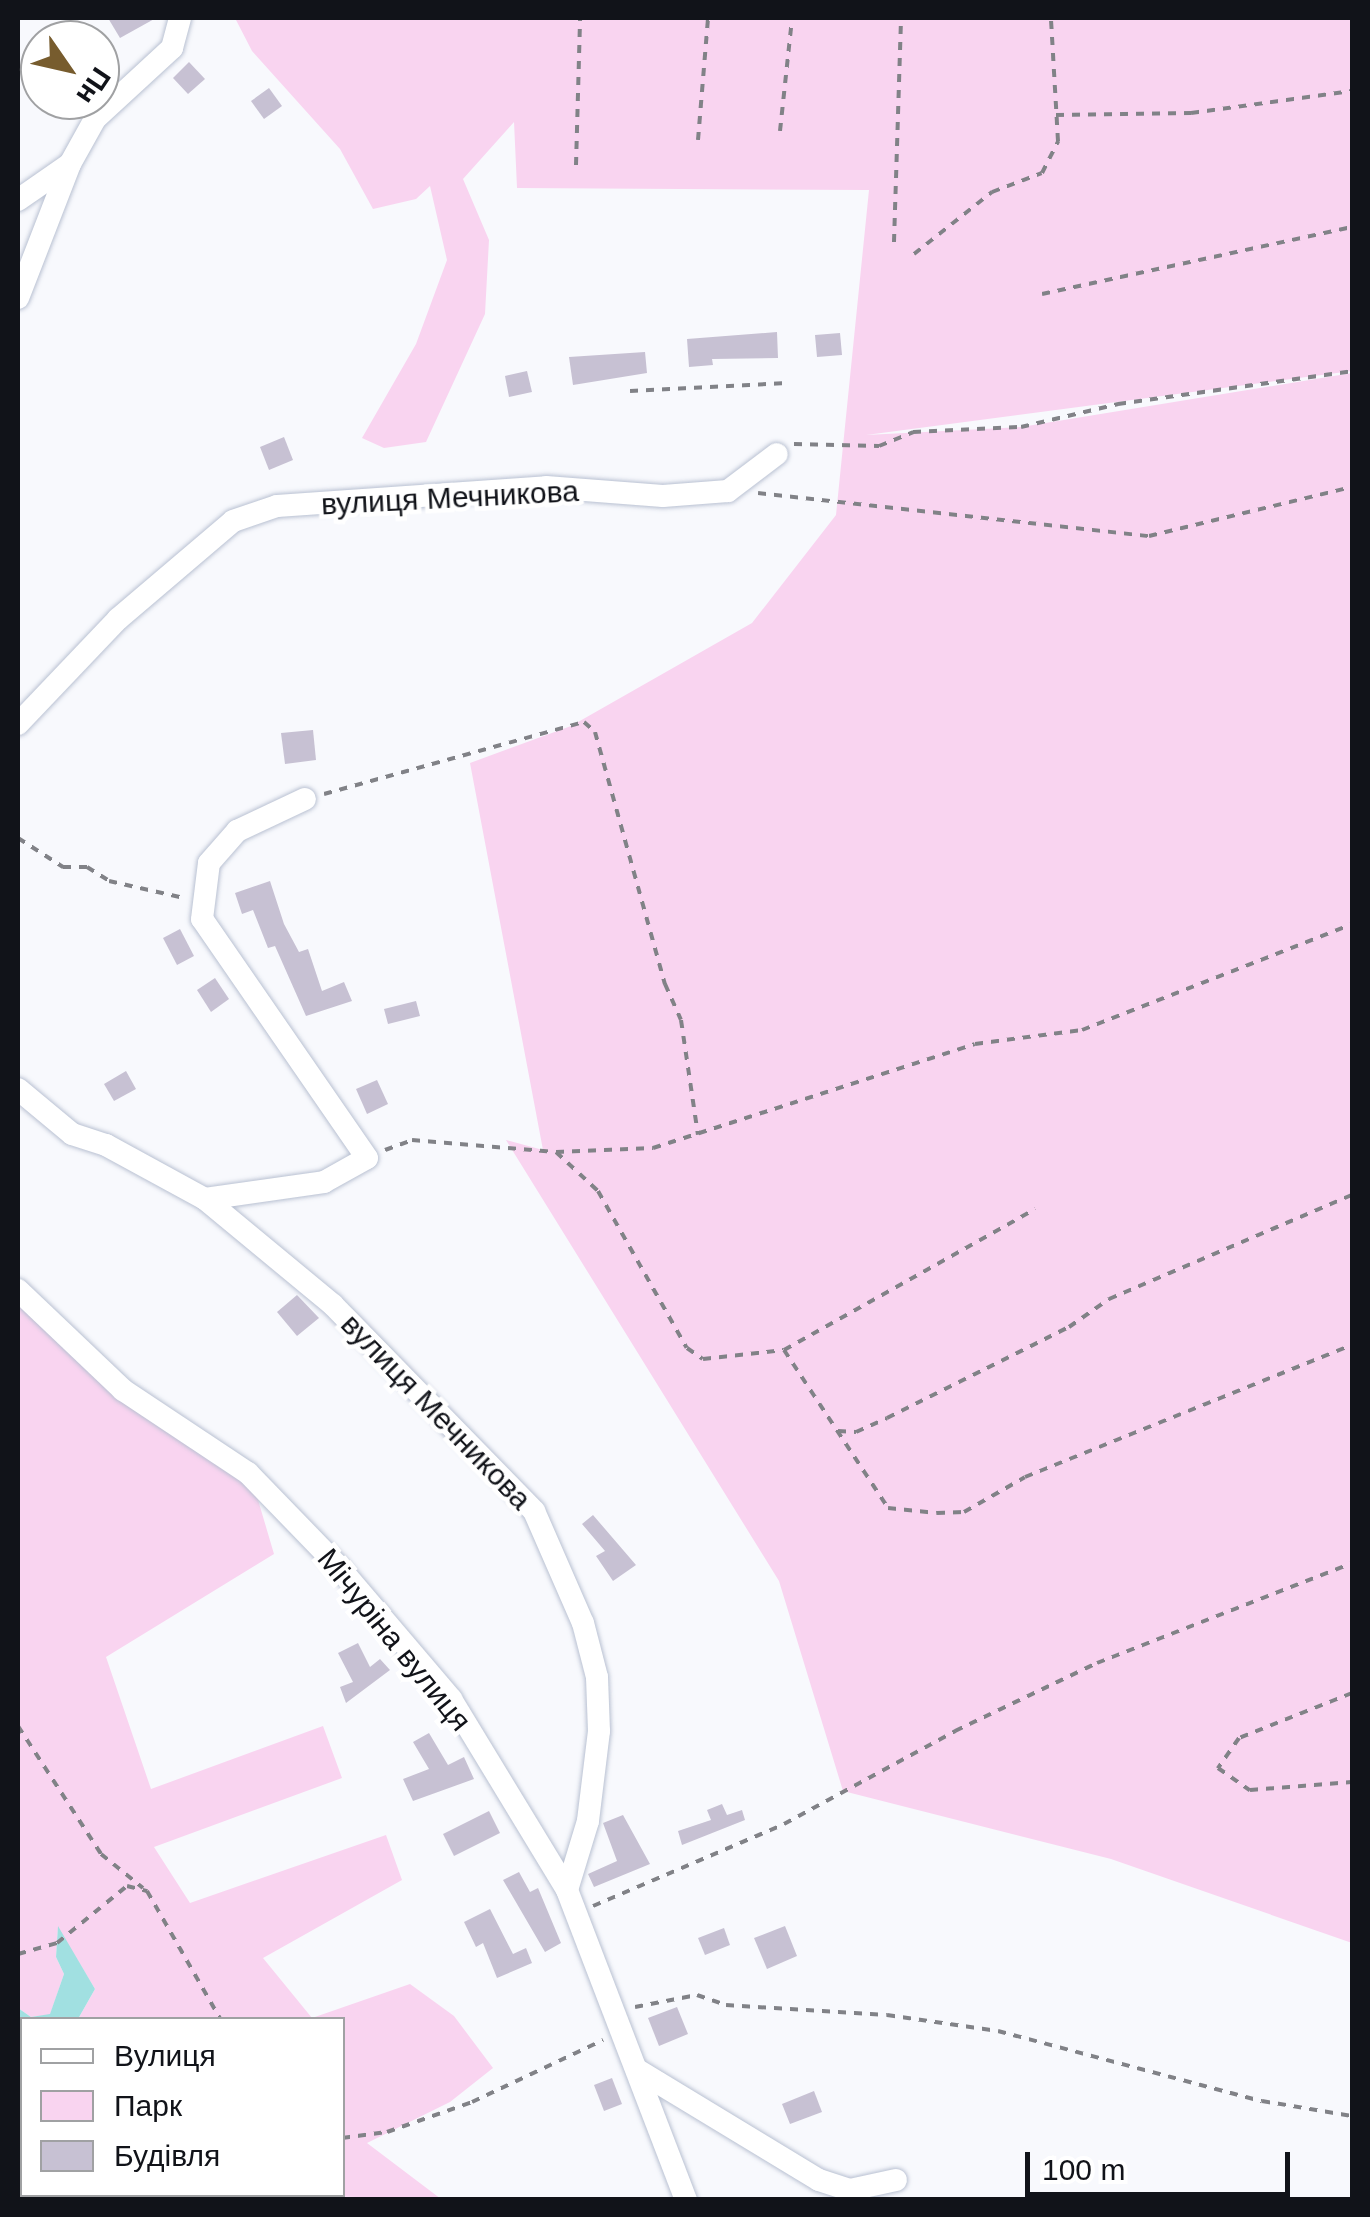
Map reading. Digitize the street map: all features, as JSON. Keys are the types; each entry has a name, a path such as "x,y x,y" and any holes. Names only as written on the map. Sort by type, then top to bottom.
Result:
{"street":[{"path":"18,298 70,164 96,120 172,48 180,18"},
{"path":"18,200 70,164"},
{"path":"728,491 777,454"},
{"name":"вулиця Мечникова","path":"18,724 118,620 233,521 277,506 546,487 663,496 728,491"},
{"path":"205,1199 324,1182 367,1158 202,919 209,863 237,831 305,799"},
{"name":"вулиця Мечникова","path":"18,1089 72,1134 106,1145 205,1199 333,1305 534,1511 583,1623 597,1677 599,1731 588,1820 566,1890"},
{"name":"Мічуріна вулиця","path":"18,1290 123,1390 248,1474 338,1566 451,1700 566,1890 639,2070 686,2200"},
{"path":"639,2070 818,2180 850,2190 896,2180"}],"path":[{"path":"576,165 580,18"},
{"path":"698,140 708,18"},
{"path":"780,131 792,18"},
{"path":"894,242 901,18"},
{"path":"914,254 992,192 1042,173 1058,141 1051,18"},
{"path":"1056,115 1191,114 1352,91"},
{"path":"1042,294 1352,226"},
{"path":"777,454 797,442 880,446 913,432 1021,427 1118,404 1352,372"},
{"path":"630,391 787,384"},
{"path":"728,491 1149,536 1352,487"},
{"path":"305,799 584,722 595,732 664,984 681,1020 698,1135"},
{"path":"18,838 63,867 86,867 110,881 129,881 145,892 166,890 202,906"},
{"path":"367,1158 412,1140 556,1152 654,1148 975,1044 1082,1030 1352,924"},
{"path":"556,1152 598,1191 688,1348 704,1359 724,1360 784,1350 1035,1208"},
{"path":"838,1431 856,1432 887,1418 1069,1328 1109,1299 1352,1195"},
{"path":"784,1350 888,1508 964,1512 1025,1477 1352,1345"},
{"path":"576,1913 784,1824 955,1730 1097,1663 1352,1563"},
{"path":"1352,1693 1239,1738 1218,1768 1250,1790 1352,1782"},
{"path":"18,1726 102,1854 147,1891 220,2017"},
{"path":"18,1954 57,1943 128,1886 147,1891"},
{"path":"345,2138 387,2132 472,2102 620,2022 697,1995 726,2005 808,2014 887,2015 998,2031 1262,2100 1352,2116"}],"green space":[{"path":"235,18 1352,18 1352,371 866,435 1021,427 1352,373 1352,1943 1111,1859 843,1791 779,1581 506,1140 543,1150 470,763 571,726 752,623 836,515 869,190 517,188 514,122 463,179 489,240 485,314 426,442 384,448 362,438 416,344 447,260 430,186 416,199 373,209 340,149 252,51"},
{"path":"18,1299 251,1476 274,1554 106,1657 151,1789 323,1726 342,1778 154,1847 190,1903 386,1835 402,1880 263,1958 311,2017 79,2017 95,1989 58,1928 56,1957 64,1974 50,2015 31,2017 18,2008"},
{"path":"410,1984 454,2016 493,2068 450,2102 367,2143 441,2199 345,2197 345,2017 315,2017"}],"water":[{"path":"58,1926 95,1989 79,2017 31,2017 50,2014 64,1974 56,1957"},
{"path":"18,2008 31,2017 20,2017 20,2066"}],"building":[{"path":"156,18 120,38 120,20 109,20"},
{"path":"189,62 205,79 188,94 173,78"},
{"path":"269,88 282,106 264,119 251,101"},
{"path":"777,332 778,358 712,359 713,365 689,367 687,339"},
{"path":"840,333 842,355 817,357 815,335"},
{"path":"645,352 647,373 573,385 569,357"},
{"path":"527,371 532,392 509,397 505,376"},
{"path":"284,437 293,460 269,470 260,447"},
{"path":"313,730 316,760 285,764 281,733"},
{"path":"270,881 284,924 299,952 308,949 322,991 344,982 352,1001 306,1016 275,946 268,948 253,910 242,914 235,893"},
{"path":"180,929 194,956 177,965 163,938"},
{"path":"215,978 229,999 211,1012 197,990"},
{"path":"416,1001 420,1016 388,1024 384,1009"},
{"path":"126,1071 136,1089 114,1101 104,1084"},
{"path":"377,1080 388,1104 367,1114 356,1089"},
{"path":"297,1295 319,1318 297,1336 277,1312"},
{"path":"593,1515 636,1565 613,1581 596,1556 605,1551 582,1524"},
{"path":"358,1643 370,1667 380,1659 390,1670 346,1703 340,1687 353,1682 338,1653"},
{"path":"429,1733 448,1765 464,1757 474,1779 413,1801 403,1779 429,1769 413,1742"},
{"path":"722,1804 727,1815 742,1810 745,1820 682,1845 678,1831 711,1820 707,1810"},
{"path":"489,1811 500,1833 454,1856 443,1834"},
{"path":"623,1815 650,1864 594,1887 588,1874 617,1861 603,1823"},
{"path":"519,1872 530,1892 538,1888 561,1943 545,1952 503,1880"},
{"path":"490,1909 513,1954 526,1948 532,1963 497,1978 483,1943 476,1947 464,1922"},
{"path":"785,1926 797,1956 767,1969 754,1938"},
{"path":"724,1928 730,1945 705,1955 698,1938"},
{"path":"677,2007 688,2034 659,2046 648,2018"},
{"path":"612,2078 622,2104 604,2111 594,2085"},
{"path":"814,2091 822,2112 790,2124 782,2104"}]}
